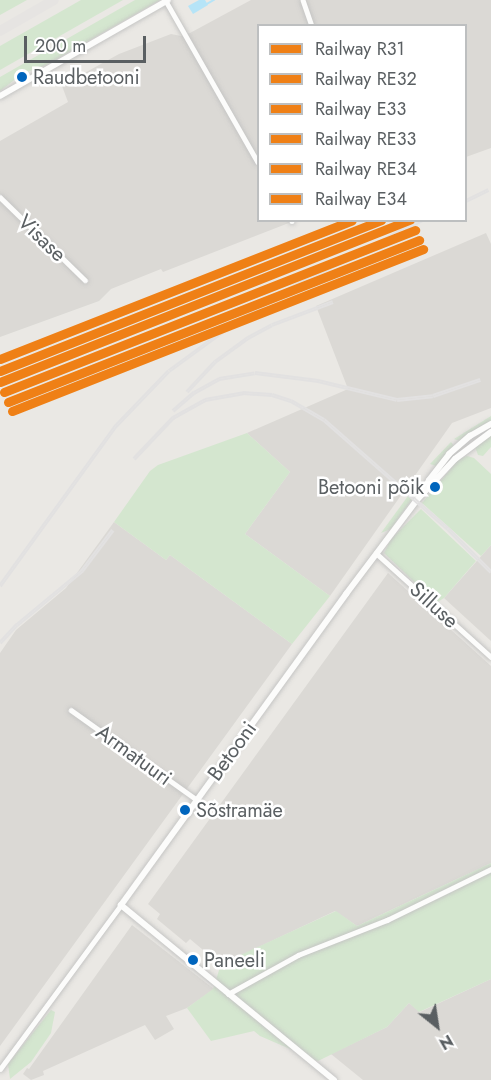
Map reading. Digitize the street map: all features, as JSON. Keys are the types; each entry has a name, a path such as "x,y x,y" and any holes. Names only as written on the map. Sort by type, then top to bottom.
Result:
{"street":[{"path":"0,96 167,0 257,160"},
{"path":"303,0 311,24"},
{"name":"Visase","path":"0,197 85,280"},
{"name":"Betooni","path":"0,1069 376,553 423,493 429,480 449,454 470,436 491,424"},
{"name":"Betooni","path":"423,493 433,486 465,450 491,432"},
{"name":"Silluse","path":"376,553 491,657"},
{"name":"Armatuuri","path":"71,710 197,800"},
{"path":"228,994 298,955 379,924 491,869"},
{"path":"121,905 334,1080"}],"shaded area":[{"path":"251,0 491,0 491,148 467,157 467,24 257,24 257,222 291,222 163,272 161,269 111,289 99,301 0,337 0,141 68,102 62,86 70,81 119,54 171,34 181,36"},
{"path":"486,233 491,244 491,408 452,423 330,596 245,534 290,472 247,433 348,389 316,306"},
{"path":"114,522 166,560 170,555 292,644 0,1046 0,653 16,630 66,588"},
{"path":"491,545 491,641 444,598"},
{"path":"388,573 491,666 491,863 357,926 335,911 221,965 190,939 186,943 157,919 160,914 148,904"},
{"path":"132,925 214,989 187,1008 166,1016 174,1029 155,1040 145,1025 43,1071 44,1075 31,1080 23,1074 27,1068 29,1069"},
{"path":"491,979 491,1080 363,1080 331,1054 387,1027 409,1003 420,1012"}],"green space":[{"path":"0,0 27,0 0,15"},
{"path":"81,0 123,0 0,70 0,46"},
{"path":"135,0 160,0 46,65 22,74 0,91 0,77"},
{"path":"491,416 491,422 460,441 454,439"},
{"path":"247,433 290,472 245,534 330,596 292,644 170,555 166,560 114,522 150,471 158,465"},
{"path":"491,435 491,447 483,456 478,455 475,447"},
{"path":"451,442 454,446 436,466 430,464"},
{"path":"467,456 474,458 491,474 491,545 481,556 422,503 459,459"},
{"path":"408,496 412,499 391,529 381,533"},
{"path":"421,509 476,561 444,598 436,603 384,553 391,539"},
{"path":"491,863 491,979 419,1012 409,1003 387,1027 318,1061 260,1036 254,1031 211,1041 187,1008 213,989 221,964 336,911 357,926"},
{"path":"51,1010 55,1012 51,1033 31,1062 10,1079 8,1064"}],"water":[{"path":"199,0 205,0 208,5 193,14 188,6"}],"waterway":[{"path":"207,4 214,0"}],"taxiway":[{"path":"0,31 54,0"}],"railway":[{"path":"467,201 489,190"},
{"path":"0,586 116,426 169,371 228,328 291,288 418,222"},
{"path":"187,392 215,362 248,338 272,325 333,302"},
{"path":"173,411 194,393 219,379 255,373 318,381 397,400 433,396 480,380"},
{"path":"134,459 173,418 205,400 243,393 272,395 291,401 324,420 448,529 491,572"},
{"path":"0,643 17,625 82,571 113,530"}],"rail line":[{"name":"RE34","path":"0,359 347,222"},
{"name":"E33","path":"0,371 376,222"},
{"name":"R31","path":"0,382 405,222"},
{"name":"RE32","path":"4,392 415,230"},
{"name":"RE33","path":"8,402 419,240"},
{"name":"E34","path":"12,411 423,249"}],"place":[{"name":"Raudbetooni","path":"22,77"},
{"name":"Betooni põik","path":"435,487"},
{"name":"Sõstramäe","path":"185,810"},
{"name":"Paneeli","path":"193,960"}]}
